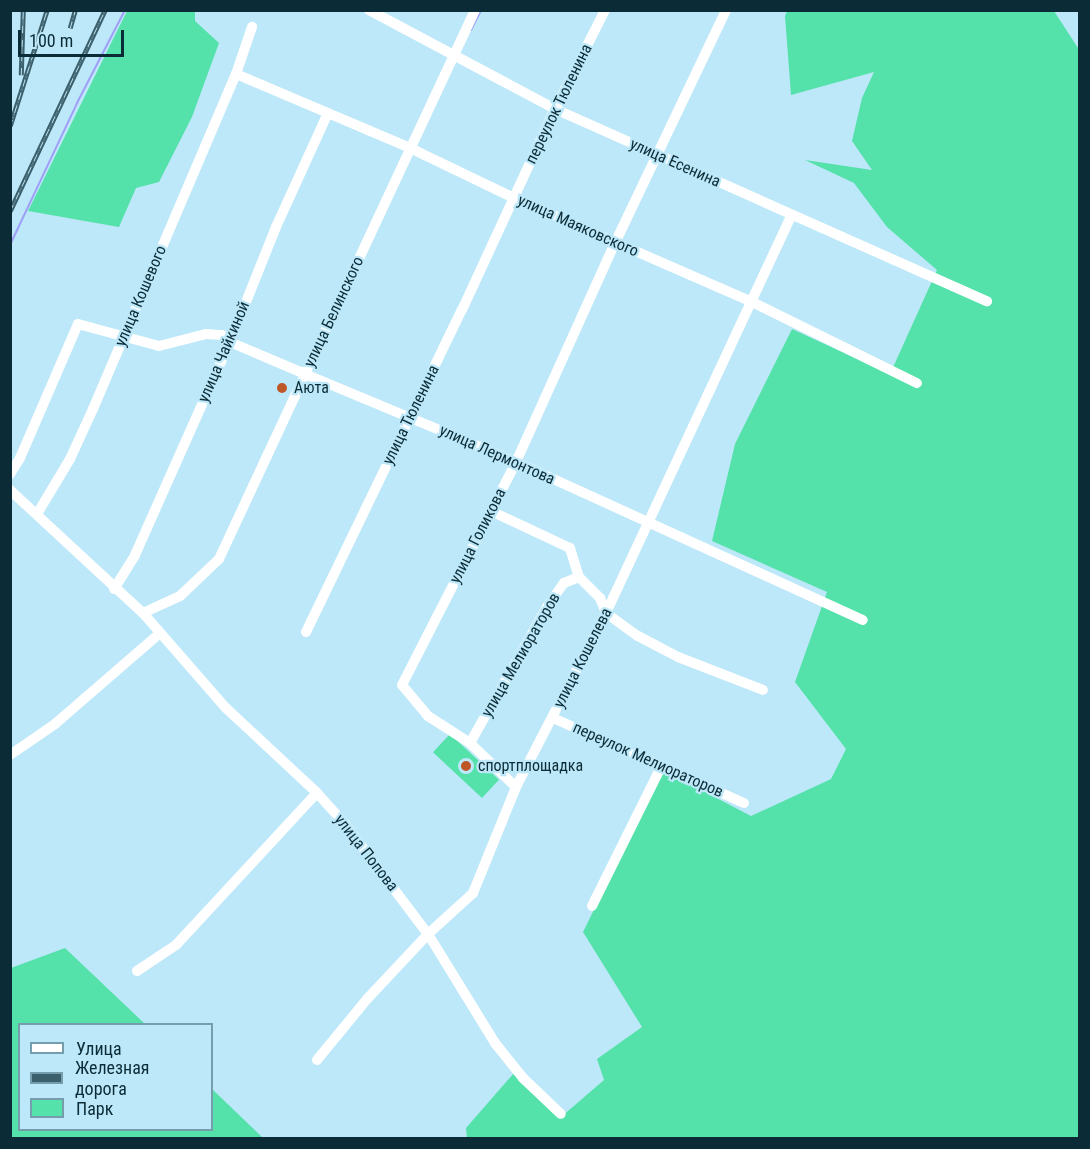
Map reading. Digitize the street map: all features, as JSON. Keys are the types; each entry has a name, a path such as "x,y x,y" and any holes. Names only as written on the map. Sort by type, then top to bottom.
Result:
{"street":[{"name":"улица Есенина","path":"369,10 453,57 555,109 987,301"},
{"name":"улица Белинского","path":"143,613 163,606 180,596 219,559 476,10"},
{"name":"переулок Тюленина","path":"513,198 605,10"},
{"name":"улица Голикова","path":"516,787 470,743 428,716 402,686 516,462 615,243 726,10"},
{"name":"улица Кошевого","path":"37,514 70,459 236,74 252,27"},
{"name":"улица Маяковского","path":"236,74 410,148 513,198 750,301 917,383"},
{"name":"улица Чайкиной","path":"114,589 135,555 230,342 276,227 328,113"},
{"name":"улица Тюленина","path":"306,632 513,198"},
{"name":"улица Кошелева","path":"316,1060 368,998 428,934 472,893 516,787 553,718 649,524 750,301 792,215"},
{"name":"улица Лермонтова","path":"10,474 20,458 78,324 159,346 206,334 222,335 230,342 516,462 863,621"},
{"path":"10,490 114,589 143,613"},
{"path":"491,511 570,548 579,577 600,598 606,613 638,636 678,657 763,690"},
{"name":"улица Мелиораторов","path":"470,743 547,607 564,583 579,577"},
{"name":"улица Попова","path":"143,613 226,708 317,793 345,824 428,934 495,1042 523,1078 561,1114"},
{"path":"10,755 55,724 160,633"},
{"name":"переулок Мелиораторов","path":"553,718 744,802"},
{"path":"592,906 662,765"},
{"path":"137,971 176,945 317,793"}],"green space":[{"path":"127,11 195,11 195,21 219,43 192,117 159,182 136,188 119,227 28,211"},
{"path":"787,11 1054,11 1080,51 1079,1138 467,1138 466,1128 514,1073 561,1117 604,1080 597,1059 642,1027 583,932 663,770 751,816 831,779 846,749 795,682 827,592 712,541 735,444 792,329 890,374 937,270 887,227 854,183 805,160 872,170 852,141 862,98 874,72 791,95 785,16"},
{"name":"спортплощадка","path":"450,734 499,780 482,798 433,752"},
{"path":"65,948 144,1023 18,1023 18,1131 213,1131 213,1090 263,1138 11,1138 11,968"}],"waterway":[{"path":"10,245 77,103 125,10"},
{"path":"471,30 481,10"}],"railway":[{"path":"21,75 23,10"},
{"path":"10,126 47,10"},
{"path":"70,28 75,10"},
{"path":"10,211 105,10"}],"place":[{"name":"Аюта","path":"282,388"},
{"name":"спортплощадка","path":"466,766"}]}
